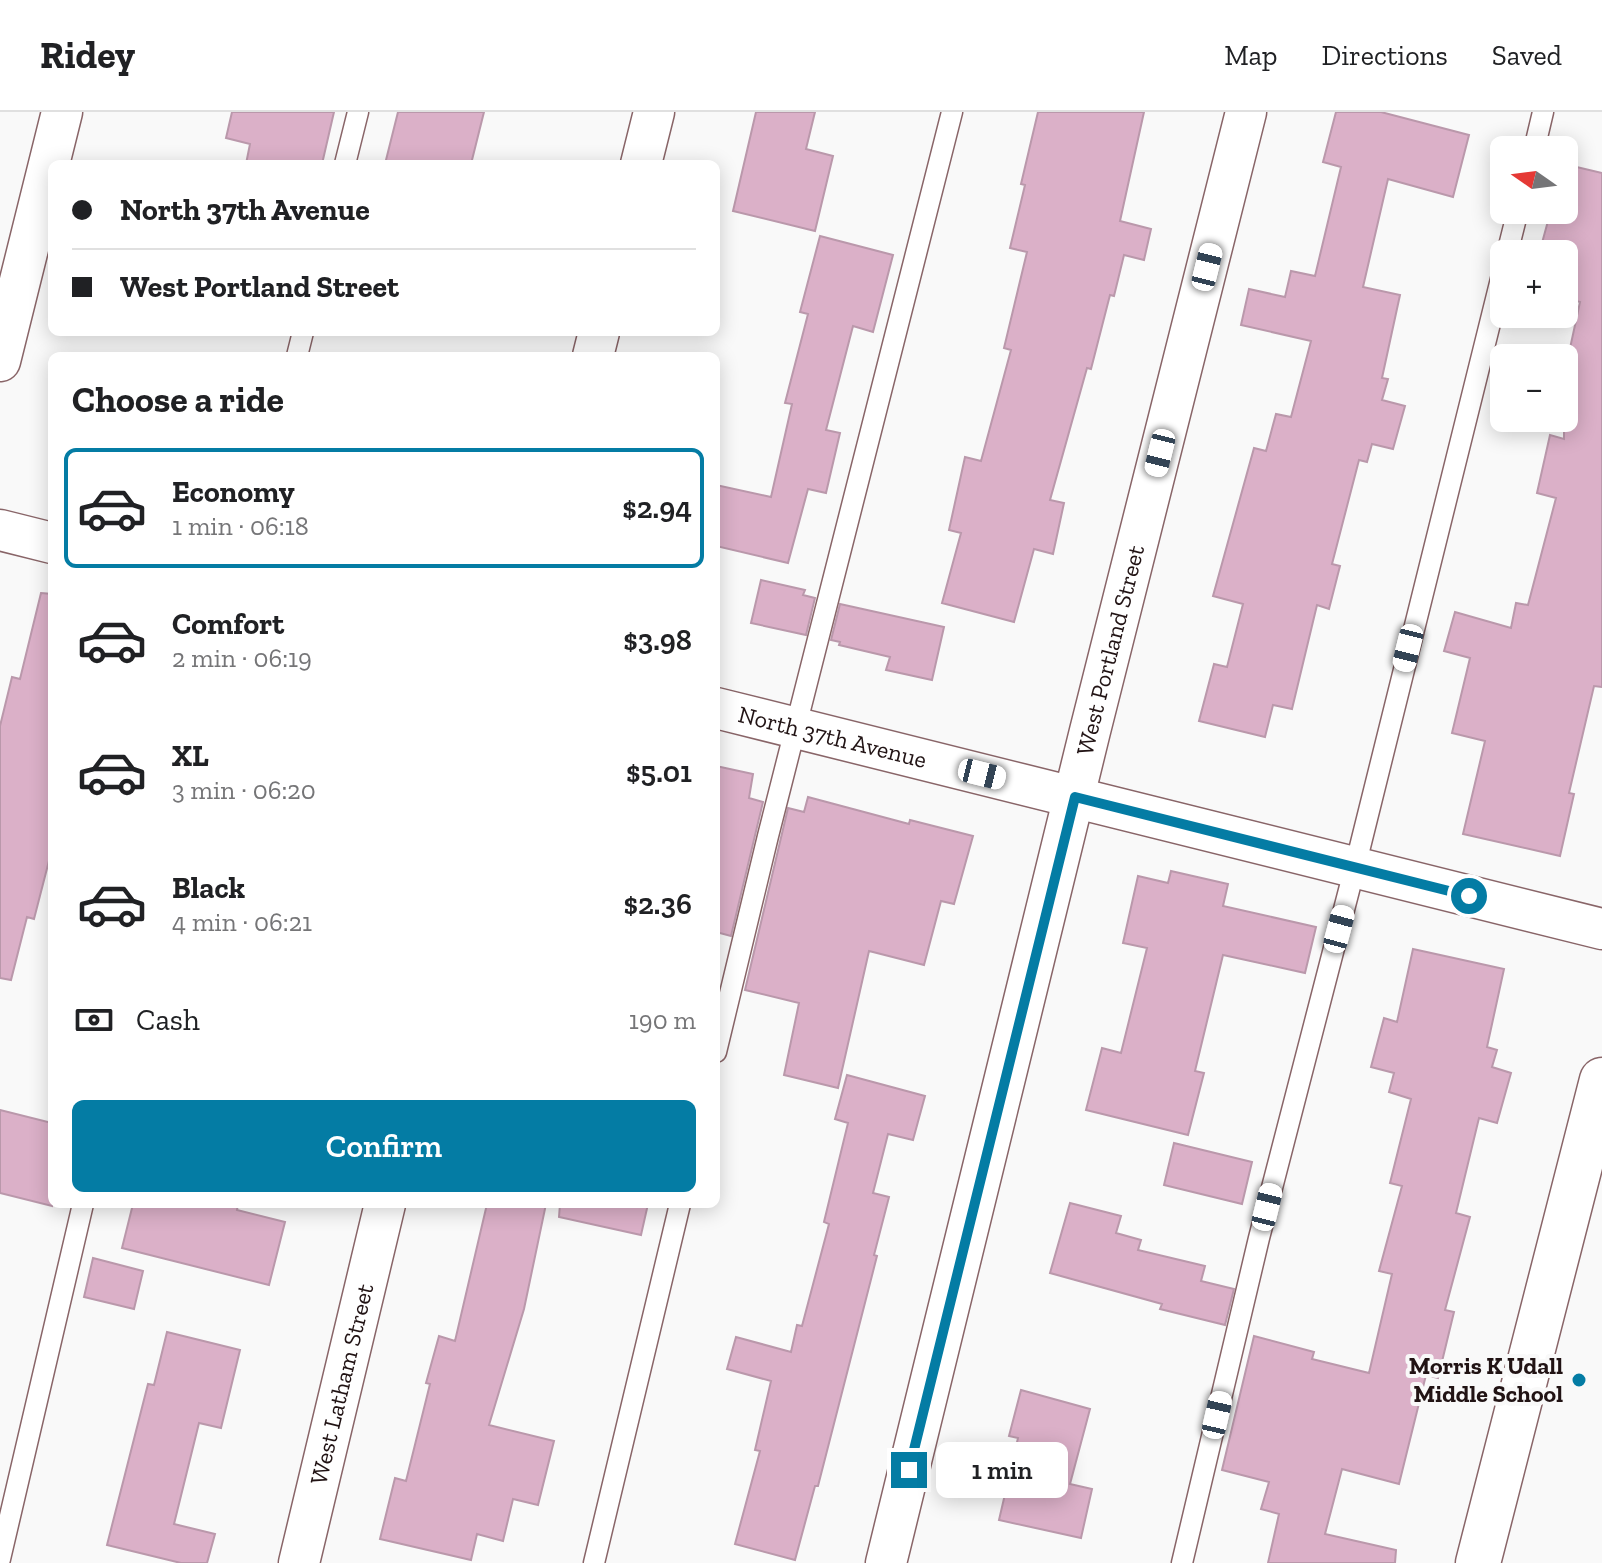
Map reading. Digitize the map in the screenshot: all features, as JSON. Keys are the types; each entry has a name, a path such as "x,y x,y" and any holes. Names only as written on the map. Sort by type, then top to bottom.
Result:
{"street":[{"path":"50,160 62,112"},
{"path":"642,160 654,112"},
{"name":"West Portland Street","path":"886,1563 1246,112"},
{"path":"0,361 48,168"},
{"path":"0,530 48,542"},
{"name":"North 37th Avenue","path":"720,709 1602,929"},
{"path":"1478,1563 1602,1080"},
{"name":"West Latham Street","path":"299,1563 384,1208"}],"lane":[{"path":"346,160 358,112"},
{"path":"720,1035 952,112"},
{"path":"1537,136 1543,112"},
{"path":"1182,1563 1259,1238 1490,323"},
{"path":"0,1559 82,1208"},
{"path":"594,1563 679,1208"}],"building":[{"path":"232,112 334,112 323,160 247,160 250,144 226,138"},
{"path":"398,112 484,112 472,160 386,160"},
{"path":"756,112 815,112 806,149 833,156 815,231 733,211"},
{"path":"1038,112 1144,112 1120,221 1151,229 1144,260 1124,255 1114,296 1110,295 1091,369 1087,368 1050,500 1064,503 1053,554 1034,549 1014,622 942,603 961,533 949,530 965,457 981,461 1011,350 1004,348 1027,252 1010,248"},
{"path":"1336,112 1381,112 1469,135 1453,197 1388,179 1363,287 1400,295 1382,378 1388,379 1382,400 1405,406 1393,449 1372,444 1367,462 1359,460 1332,564 1340,566 1329,609 1317,605 1292,709 1273,705 1265,737 1199,721 1214,664 1227,667 1243,604 1213,596 1254,448 1266,451 1276,414 1291,417 1311,341 1241,325 1249,289 1285,297 1291,271 1315,276 1341,167 1323,162"},
{"path":"1578,167 1602,173 1602,687 1594,686 1569,793 1574,794 1560,856 1463,834 1485,741 1452,733 1470,658 1444,651 1455,612 1511,628 1516,603 1528,605 1556,498 1537,493 1550,435 1564,439 1564,432 1578,432 1578,344 1571,344 1574,328 1578,328 1580,302 1578,240 1543,240 1547,224 1578,224"},
{"path":"820,236 893,255 873,332 853,326 826,430 840,433 826,493 808,489 788,563 720,547 720,486 771,497 792,404 785,403 808,314 800,312"},
{"path":"761,580 805,590 803,595 815,598 806,635 751,623"},
{"path":"41,593 48,594 48,865 34,919 27,917 11,980 0,978 0,726 12,677 20,679"},
{"path":"840,604 944,627 932,680 886,670 890,657 839,645 840,642 831,640"},
{"path":"720,767 753,774 749,798 763,802 731,936 720,933"},
{"path":"808,797 909,824 910,820 973,836 954,904 941,901 924,965 869,951 838,1088 784,1075 799,1003 745,990 788,808 804,812"},
{"path":"1171,871 1228,884 1223,906 1316,927 1305,973 1223,955 1195,1071 1204,1073 1188,1135 1086,1110 1102,1048 1121,1053 1147,948 1123,943 1138,876 1168,883"},
{"path":"1413,949 1504,969 1487,1047 1497,1050 1492,1067 1511,1073 1497,1123 1479,1118 1456,1213 1470,1217 1445,1310 1454,1312 1438,1378 1426,1375 1399,1484 1342,1469 1325,1534 1396,1550 1395,1563 1268,1563 1279,1514 1261,1509 1269,1482 1222,1470 1254,1336 1314,1352 1312,1359 1369,1373 1392,1274 1379,1271 1402,1186 1390,1183 1411,1099 1389,1092 1394,1073 1371,1067 1384,1018 1397,1022"},
{"path":"847,1075 925,1096 913,1140 888,1134 873,1193 889,1197 874,1255 877,1256 818,1486 815,1486 795,1560 735,1544 760,1451 755,1450 771,1381 727,1369 736,1337 791,1352 797,1325 802,1326 829,1224 824,1222 848,1123 835,1119"},
{"path":"0,1110 48,1122 48,1205 0,1193"},
{"path":"1174,1143 1252,1162 1242,1204 1164,1185"},
{"path":"1070,1203 1121,1216 1116,1233 1141,1240 1138,1250 1205,1266 1201,1281 1234,1289 1225,1325 1160,1309 1162,1304 1050,1273"},
{"path":"132,1208 237,1208 285,1222 269,1285 122,1248"},
{"path":"486,1208 545,1208 524,1309 489,1425 554,1441 538,1505 513,1499 503,1541 477,1534 471,1560 380,1539 395,1478 406,1481 439,1336 455,1341"},
{"path":"560,1208 647,1208 641,1235 559,1217"},
{"path":"93,1258 143,1271 134,1309 84,1297"},
{"path":"167,1332 240,1350 221,1428 199,1423 174,1524 215,1534 207,1563 181,1563 107,1545 148,1384 154,1385"},
{"path":"1021,1390 1090,1409 1070,1484 1092,1489 1081,1538 999,1520 1018,1438 1009,1436"}],"place":[{"name":"Morris K Udall Middle School","path":"1579,1380"}],"route":[{"path":"909,1470 1075,797 1469,896"}]}
